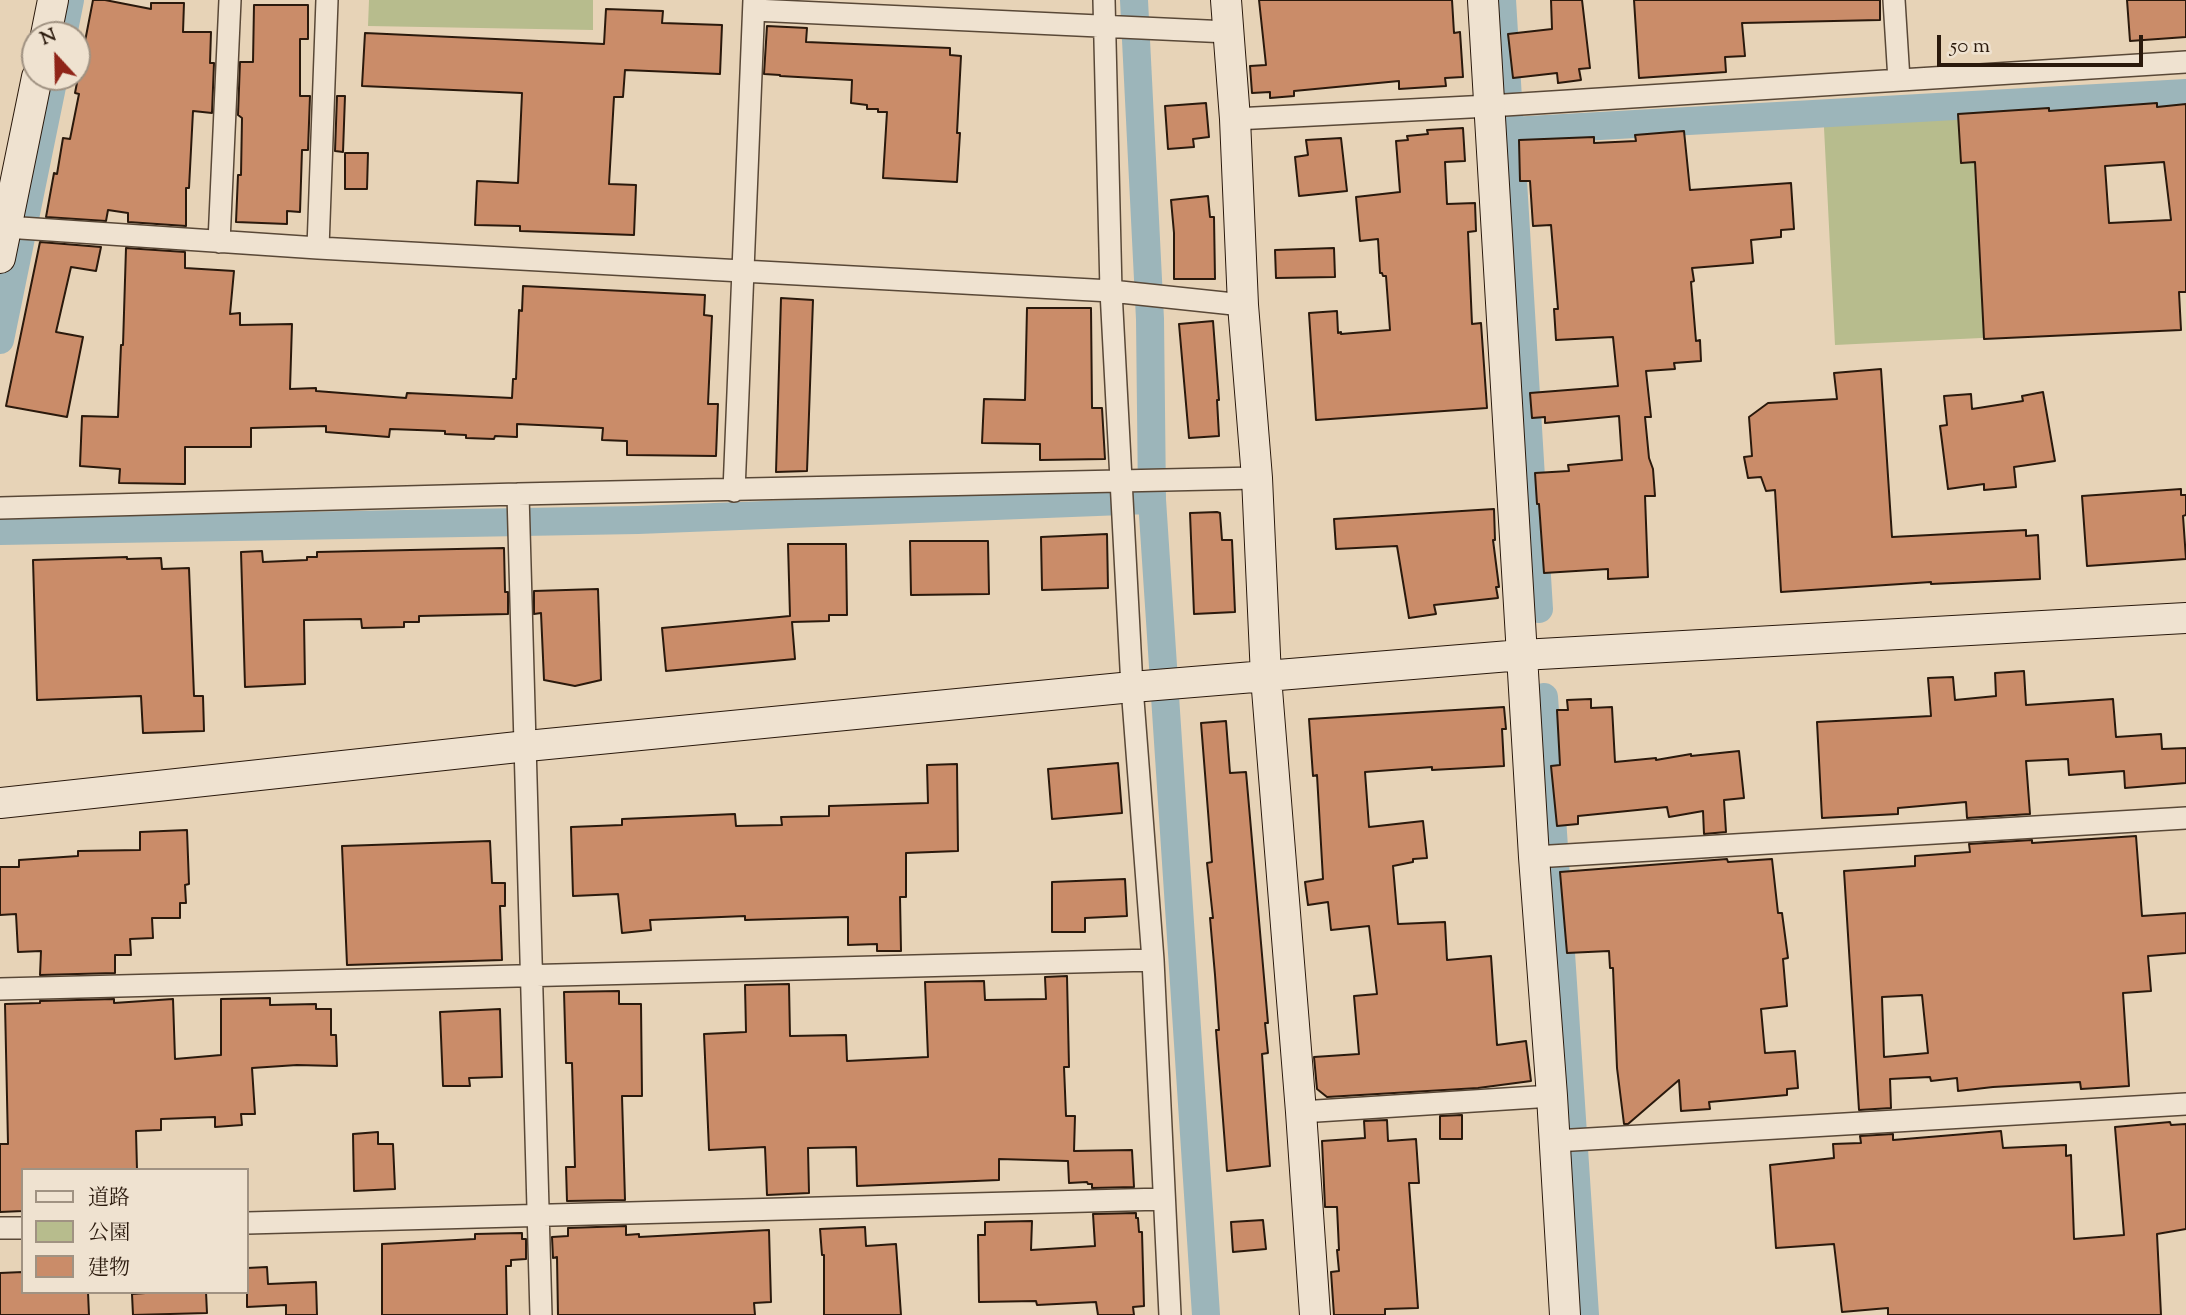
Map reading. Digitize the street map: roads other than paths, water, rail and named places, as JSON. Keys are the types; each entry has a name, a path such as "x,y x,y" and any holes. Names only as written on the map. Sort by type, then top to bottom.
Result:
{"street":[{"path":"49,21 53,0"},
{"path":"219,242 230,0"},
{"path":"318,248 327,0"},
{"path":"1104,0 1111,291 1153,960 1170,1315"},
{"path":"1226,0 1235,119 1243,305 1257,478 1266,677 1315,1315"},
{"path":"1483,0 1534,857 1565,1315"},
{"path":"1894,0 1899,80"},
{"path":"734,491 754,5 1228,32"},
{"path":"1235,119 1489,106 2186,62"},
{"path":"0,258 34,91"},
{"path":"6,228 318,248 1111,291 1243,305"},
{"path":"0,508 1257,478"},
{"path":"518,494 541,1315"},
{"path":"0,803 527,746 1137,687 1522,655 2186,618"},
{"path":"1534,857 2186,818"},
{"path":"0,989 1153,960"},
{"path":"1301,1112 1552,1097"},
{"path":"1555,1142 2186,1104"},
{"path":"248,1223 1164,1199"},
{"path":"0,1228 21,1228"}],"waterway":[{"path":"66,21 70,0"},
{"path":"1134,0 1150,319 1152,500 1206,1315"},
{"path":"1502,0 1539,609"},
{"path":"0,340 51,91"},
{"path":"1511,131 2186,93"},
{"path":"0,531 638,520 1148,500"},
{"path":"1544,697 1585,1315"}]}
